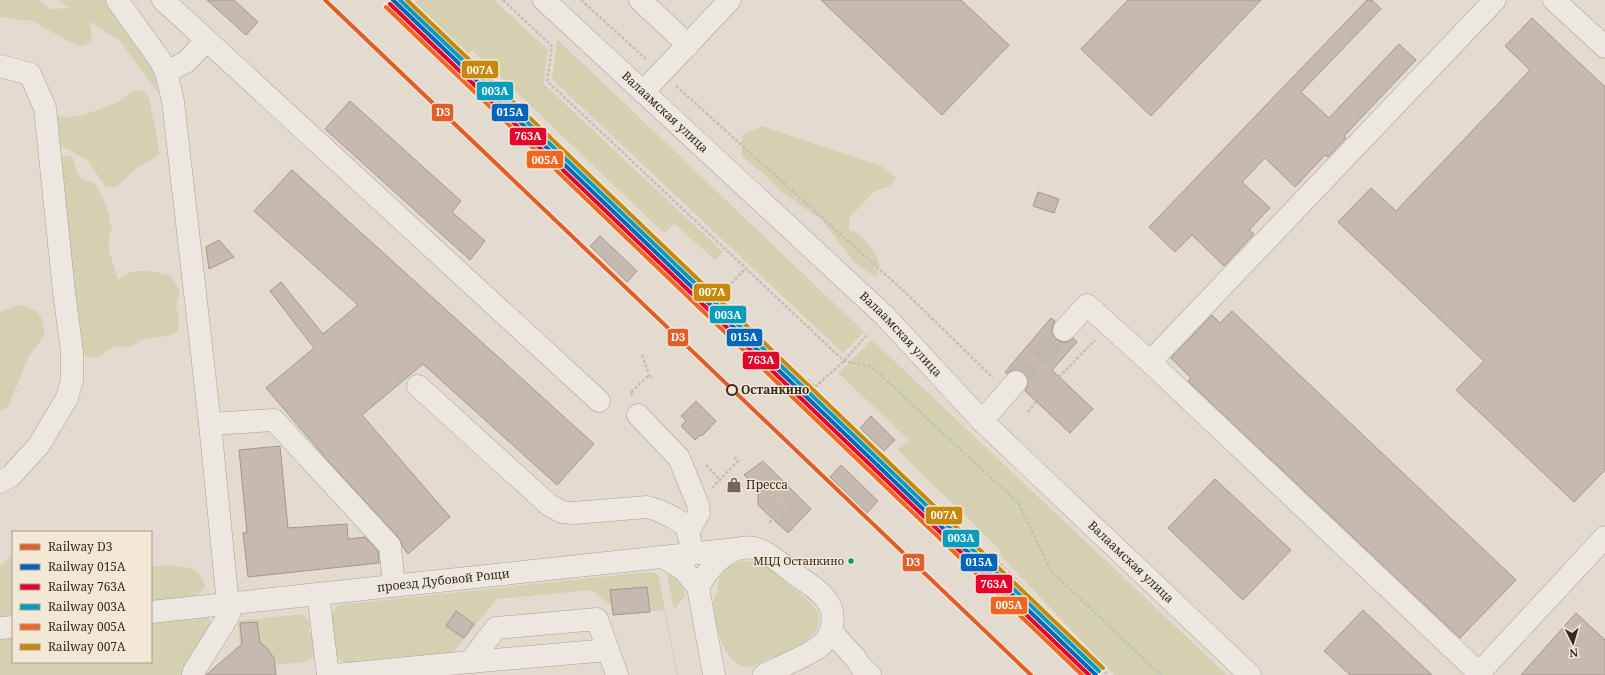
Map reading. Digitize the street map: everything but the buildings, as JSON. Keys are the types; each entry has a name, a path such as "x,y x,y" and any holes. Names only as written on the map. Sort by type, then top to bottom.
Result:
{"street":[{"path":"117,0 152,49 166,72 173,101 210,424 229,614 193,675"},
{"path":"163,0 600,402"},
{"name":"Валаамская улица","path":"544,0 885,316 982,420 1250,675"},
{"path":"640,0 688,45"},
{"path":"644,92 730,0"},
{"path":"1150,362 1495,0"},
{"path":"1554,0 1605,47"},
{"path":"166,72 186,62 206,41"},
{"path":"0,66 30,74 46,108 64,292 72,352 72,380 67,398 39,445 11,476 0,482"},
{"path":"1064,330 1086,305 1150,362 1480,674 1605,537"},
{"path":"418,386 549,505 562,512 574,513 647,507 660,511 686,526 692,554"},
{"path":"982,420 1012,387"},
{"path":"638,415 679,458 698,505 699,513 688,532"},
{"path":"210,424 274,420 390,546 394,586"},
{"path":"698,587 714,564 736,549"},
{"name":"проезд Дубовой Рощи","path":"152,612 736,549 758,549 771,555 823,594 830,605 833,616 830,631"},
{"path":"663,557 683,569 698,587 714,675"},
{"path":"318,594 328,675"},
{"path":"470,662 496,628 597,618 617,675"},
{"path":"0,628 12,627"},
{"path":"764,675 816,649 826,640 830,631 856,659 860,672"},
{"path":"335,675 608,650"}],"path":[{"path":"503,0 552,46 547,81 844,361 872,368 1019,504 1051,571 1161,675"},
{"path":"581,0 1012,387"},
{"path":"709,287 721,297 746,268"},
{"path":"1059,377 1109,325"},
{"path":"815,388 844,361 867,335"},
{"path":"642,355 648,375"},
{"path":"808,380 815,388"},
{"path":"815,388 819,382"},
{"path":"1028,412 1036,402"},
{"path":"763,461 785,507 768,524"},
{"path":"997,560 1108,675"}],"shaded area":[{"path":"0,0 38,0 50,9 69,8 58,0 107,0 138,42 153,72 158,93 119,40 89,21 92,39 85,46 76,45 32,21 0,17"},
{"path":"418,0 494,0 548,50 543,83 723,252 715,260 675,224 664,233 472,50 468,54 411,6"},
{"path":"557,39 864,332 843,353 552,79"},
{"path":"142,90 149,98 160,154 136,169 115,188 105,186 88,161 57,143 47,116 74,117 84,115 118,102 133,91"},
{"path":"762,126 881,166 897,178 888,187 875,191 849,218 849,230 860,234 875,253 880,265 876,277 855,263 822,220 780,191 763,173 742,157 742,135"},
{"path":"66,155 72,157 80,177 94,183 104,200 112,227 109,246 118,280 129,273 143,271 156,272 170,276 175,282 180,292 176,305 179,318 178,331 173,335 140,340 135,345 125,348 117,345 100,356 86,357 63,312 53,160"},
{"path":"19,305 31,308 41,317 45,334 28,358 8,407 0,411 0,312"},
{"path":"872,340 1227,675 1114,675 1001,556 1001,551 898,450 909,440 838,373"},
{"path":"12,556 12,619 0,619 0,565"},
{"path":"743,561 755,562 766,566 811,603 818,612 819,622 816,632 807,640 799,651 774,658 772,657 749,667 738,664 730,656 723,645 718,633 713,608 714,598 718,592 721,575 727,568"},
{"path":"168,565 187,567 196,571 200,575 205,587 195,597 152,603 152,567"},
{"path":"671,569 681,581 685,596 674,610 667,576"},
{"path":"647,572 658,574 678,675 664,610 613,615 612,606 591,590 497,599 465,638 451,655 346,664 336,655 332,645 328,620 338,605","holes":["456,611 474,624 465,638 446,626"]},
{"path":"303,614 309,621 310,633 316,633 317,650 314,656 309,660 275,665 240,645 238,623 243,620"},
{"path":"205,615 209,617 211,624 188,675 0,675 0,634 12,634 12,663 152,663 152,619"}],"tunnel":[{"path":"1016,382 1064,330"}],"rail line":[{"name":"D3","path":"325,0 1031,675"},
{"name":"015А","path":"393,0 1096,675"},
{"name":"003А","path":"400,0 1099,671"},
{"name":"007А","path":"407,0 1103,668"},
{"name":"763А","path":"390,4 1089,675"},
{"name":"005А","path":"386,7 1082,675"}],"place":[{"name":"Останкино","path":"732,390"},
{"name":"Пресса","path":"734,485"},
{"name":"МЦД Останкино","path":"851,561"}]}
